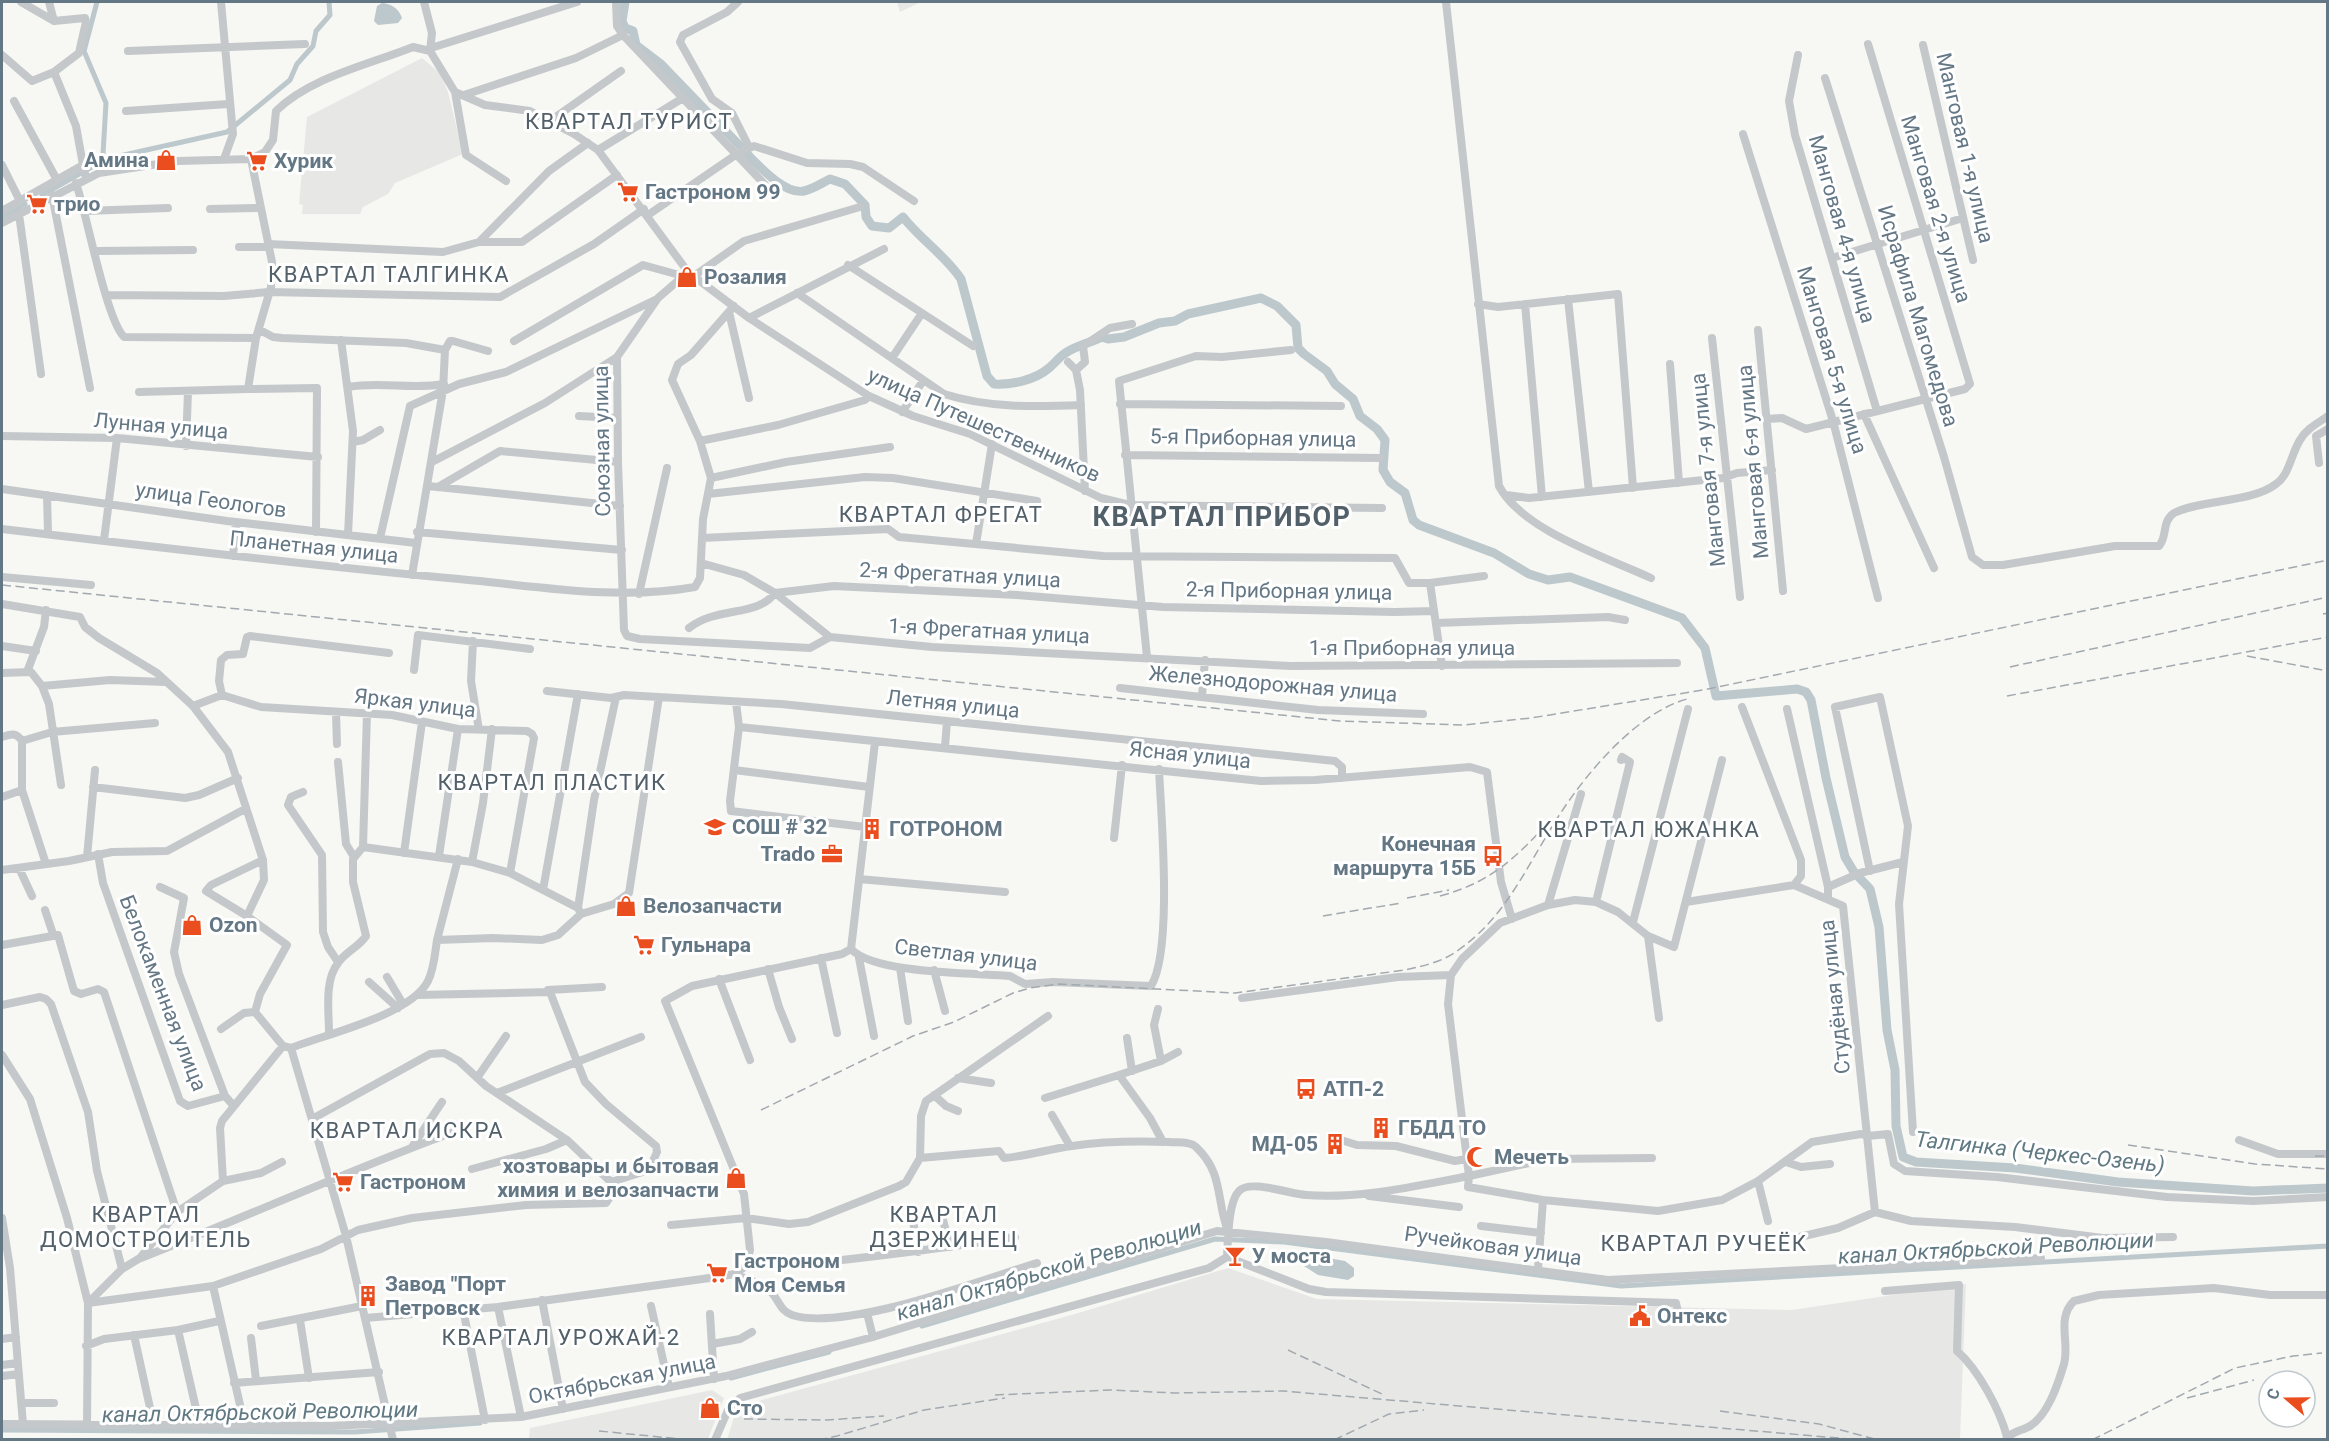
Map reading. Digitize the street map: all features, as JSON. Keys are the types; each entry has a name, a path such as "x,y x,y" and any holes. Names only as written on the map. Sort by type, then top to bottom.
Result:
{"street":[{"path":"2,55 32,81 54,72 79,53 86,18 54,21 21,2"},
{"path":"49,2 54,21"},
{"path":"221,2 228,104 233,135 224,159"},
{"path":"424,2 432,33 431,49 459,93 466,155 506,181"},
{"path":"2,223 22,199 57,180 85,171 112,170 178,161 251,159 266,152 273,140 276,111 288,99 308,88 413,47 431,49 577,2"},
{"path":"616,2 617,26 623,36 771,191"},
{"path":"738,2 727,12 683,35 680,42 712,99 732,113 749,147"},
{"path":"1446,2 1499,486 1504,495 1521,512 1543,526 1577,545 1651,578"},
{"path":"459,93 576,58 623,36"},
{"path":"128,51 223,45 305,44"},
{"name":"Манговая 2-я улица","path":"1868,44 1970,384 1965,389 1926,399"},
{"name":"Манговая 1-я улица","path":"1923,45 1972,260"},
{"name":"Манговая 4-я улица","path":"1798,56 1789,101 1795,135 1877,411"},
{"path":"11,212 31,207 76,183 85,171 76,126 54,72"},
{"path":"550,121 621,72"},
{"name":"Исрафила Магомедова","path":"1826,78 1926,399 1972,557 1977,563 1987,566 2019,563 2115,546 2159,546 2164,540 2166,522 2174,513 2261,491 2277,484 2288,468 2299,441 2308,430 2328,416"},
{"name":"улица Путешественников","path":"459,93 485,105 530,111 598,150 646,212 688,275 732,309 750,318 868,396 902,412 958,430 992,444 1085,491 1130,505 1382,508"},
{"path":"598,150 683,98"},
{"path":"14,101 57,180"},
{"path":"126,111 228,104"},
{"name":"Манговая 5-я улица","path":"1743,134 1833,422 1878,598"},
{"path":"479,242 549,171 588,143"},
{"path":"106,295 224,296 269,292 500,297 594,244 749,147 759,147 807,163 844,163 863,167 914,201"},
{"path":"248,389 256,338 269,292 272,261 259,208 251,159"},
{"path":"2,165 22,199 31,207"},
{"path":"239,247 268,245 443,252 479,242 522,242 617,176"},
{"path":"76,183 106,295 119,332 124,337 256,338"},
{"path":"52,195 90,388"},
{"name":"Союзная улица","path":"830,637 810,648 640,639 627,636 618,462 617,357 658,298 688,275 744,241 860,207"},
{"path":"85,211 168,208"},
{"path":"210,209 259,208"},
{"path":"11,212 41,374"},
{"path":"1832,258 1963,218"},
{"path":"750,318 884,249"},
{"path":"96,251 193,250"},
{"path":"514,340 643,265 688,275"},
{"path":"848,266 973,346"},
{"path":"797,293 944,394 961,399 1013,406 1081,405"},
{"path":"1478,304 1498,307 1618,294 1633,488"},
{"path":"348,387 384,382 401,386 443,387 506,372 658,298"},
{"path":"1568,299 1588,492"},
{"path":"1525,304 1542,497"},
{"path":"732,309 749,398"},
{"path":"732,309 674,371 672,380 700,441 711,478 702,538 701,563 744,575 775,593 830,637"},
{"path":"892,358 922,313"},
{"path":"1076,370 1084,362 1083,346 1110,328 1132,324"},
{"path":"260,330 273,337 406,343 445,350"},
{"name":"Манговая 6-я улица","path":"1758,330 1782,591"},
{"name":"Манговая 7-я улица","path":"1712,338 1740,597"},
{"path":"341,340 354,442 348,534"},
{"path":"412,575 417,532 428,486 443,387 445,350 450,341 453,341 488,351"},
{"path":"1147,657 1119,381 1196,356 1222,357 1291,350"},
{"path":"432,462 545,403 617,357"},
{"path":"1068,362 1076,370 1081,405 1085,491"},
{"path":"1670,364 1679,483"},
{"path":"902,412 923,381"},
{"path":"380,538 410,406 443,387"},
{"path":"140,392 317,388 316,532"},
{"path":"186,446 188,391"},
{"path":"700,441 801,419 865,400 868,396"},
{"path":"1767,419 1782,418 1806,429 1926,399"},
{"path":"1120,404 1341,405"},
{"path":"1864,414 1934,568"},
{"path":"579,416 617,418"},
{"path":"2319,464 2316,436 2328,429"},
{"path":"354,442 363,441 380,430"},
{"name":"Лунная улица","path":"2,436 117,438 318,457"},
{"path":"104,540 117,438"},
{"path":"976,544 992,444"},
{"path":"711,478 786,462 890,447"},
{"path":"438,487 500,451 618,462"},
{"name":"5-я Приборная улица","path":"1125,454 1380,458"},
{"path":"639,594 668,468"},
{"path":"1504,495 1542,497 1679,483 1727,477 1737,473 1772,470"},
{"path":"708,494 866,477 893,478 1037,501"},
{"path":"428,486 620,506"},
{"name":"улица Геологов","path":"2,489 236,522 416,543"},
{"path":"47,495 48,533"},
{"path":"233,556 236,522"},
{"name":"Планетная улица","path":"2,529 412,575 639,594 695,587 700,578 701,563"},
{"path":"702,538 883,529 892,531 899,537 1103,556 1137,554 1395,558 1409,583 1430,583 1484,576"},
{"path":"417,532 622,550"},
{"path":"2,577 91,585"},
{"path":"1430,583 1442,666"},
{"name":"2-я Фрегатная улица","path":"775,593 834,586 1017,595 1143,605"},
{"path":"689,628 722,612 759,606 769,602 775,593"},
{"path":"2,604 80,617 85,627 157,673 193,706 228,752 263,860 264,880 247,916"},
{"name":"2-я Приборная улица","path":"1143,605 1395,612 1434,611"},
{"path":"27,672 44,627 46,610"},
{"path":"1437,623 1608,617 1625,620"},
{"path":"414,670 418,635 530,649"},
{"path":"193,706 222,695 219,681 221,660 227,655 243,654 247,637 389,652"},
{"name":"1-я Фрегатная улица","path":"830,637 932,647 1147,657"},
{"path":"473,642 471,681 479,730"},
{"path":"2,646 36,651"},
{"name":"1-я Приборная улица","path":"1147,657 1337,667 1677,663"},
{"path":"1202,696 1205,660"},
{"path":"2,673 27,672 34,675 42,686 49,704 61,785"},
{"path":"42,686 111,680 166,682"},
{"name":"Железнодорожная улица","path":"1120,688 1318,710 1423,714"},
{"name":"Летняя улица","path":"547,691 616,697 624,695 773,703 1335,761 1342,767 1342,778"},
{"path":"543,890 578,694"},
{"name":"Яркая улица","path":"222,695 261,707 400,716 458,729 492,729 532,734 534,738 510,873"},
{"path":"437,940 493,938 542,940 558,935 580,911 594,800 616,697"},
{"path":"363,847 458,859 510,873 580,911 614,904 629,893 659,697"},
{"path":"1870,870 1835,706 1880,697 1908,826 1899,904 1913,1132"},
{"path":"736,702 739,727 732,811 865,827"},
{"path":"1686,902 1794,885 1801,876 1801,860 1742,707"},
{"path":"1787,709 1828,886 1828,898"},
{"path":"1633,922 1688,710"},
{"path":"336,713 337,744"},
{"path":"354,857 363,847 367,713"},
{"path":"945,747 947,721"},
{"path":"404,853 422,722"},
{"path":"22,741 52,732 155,723"},
{"name":"Ясная улица","path":"739,727 1261,781 1342,778 1470,766 1487,772 1502,882 1512,919"},
{"path":"439,856 458,729"},
{"path":"472,862 483,803 492,729"},
{"path":"2,737 18,735 22,741 22,790 46,864"},
{"path":"874,1036 859,958 851,949 875,742"},
{"path":"1596,902 1630,762 1622,757 1621,760"},
{"path":"1722,760 1674,947 1647,936 1633,922 1596,902 1575,900 1548,905 1500,923 1462,959 1451,975 1448,1004 1469,1176 1468,1187 1543,1200 1658,1211 1722,1200 1758,1181 1812,1142 1861,1134 1868,1136 1888,1134 1894,1164 1905,1171 1997,1177 2167,1197 2253,1201 2328,1197"},
{"path":"329,1033 329,991 338,963 366,936 353,882 354,857 346,843 338,762"},
{"path":"1114,838 1122,765"},
{"name":"Светлая улица","path":"859,958 900,968 1010,976 1025,984 1053,982 1151,986 1159,962 1164,910 1159,769"},
{"path":"87,857 95,770"},
{"path":"734,770 869,787"},
{"path":"93,787 185,798 199,795 238,778"},
{"path":"2,797 22,790"},
{"path":"303,792 291,797 288,805 322,855 323,932 338,963"},
{"path":"1548,905 1581,794"},
{"path":"2,870 98,854 167,851 245,809"},
{"name":"Белокаменная улица","path":"98,854 103,884 180,1101 188,1106 225,1096"},
{"path":"222,1181 220,1128 233,1105 287,1047 400,1006 417,995 429,979 458,859"},
{"path":"255,1012 260,994 287,945 247,916 206,891 211,885 263,860"},
{"path":"1828,886 1870,870 1903,862"},
{"path":"19,868 32,896"},
{"path":"859,879 1005,892"},
{"name":"Студёная улица","path":"1794,885 1843,906 1875,1212"},
{"name":"Белокаменная улица","path":"160,887 184,898 174,952 179,974 225,1096 233,1105"},
{"path":"45,910 56,935 74,991 81,994 101,990 177,1212"},
{"path":"2,945 56,935"},
{"path":"1647,936 1659,1018"},
{"path":"746,1266 750,1250 744,1194 738,1173 710,1113 665,1001 682,989 821,958 851,949"},
{"path":"821,958 837,1033"},
{"path":"900,968 908,1021"},
{"path":"768,969 779,1007 792,1039"},
{"path":"934,970 945,1011"},
{"path":"1242,998 1398,977 1451,975"},
{"path":"387,977 400,1006"},
{"path":"719,979 750,1060"},
{"path":"369,982 400,1006"},
{"path":"417,995 602,987"},
{"path":"548,990 575,1062 591,1090 656,1146 657,1152 649,1170 611,1182"},
{"path":"2,1005 40,997 51,1004 88,1113 97,1171 122,1269"},
{"path":"1158,1009 1154,1025 1161,1061"},
{"path":"220,1029 244,1012 255,1012 287,1047 312,1119 346,1236 392,1426 393,1440"},
{"path":"671,1225 746,1218 789,1224 808,1221 899,1186 906,1182 920,1158 922,1108 934,1095 1048,1016"},
{"path":"477,1078 506,1036"},
{"path":"497,1093 641,1037"},
{"path":"1127,1038 1132,1071"},
{"path":"88,1303 213,1286 321,1249 357,1230 412,1218 526,1205 606,1203 612,1194 611,1182 567,1140 497,1093 459,1061 436,1052 312,1119"},
{"path":"1045,1098 1119,1076 1161,1061 1178,1052"},
{"path":"2,1055 30,1099 67,1218 88,1303 87,1426"},
{"path":"1119,1076 1150,1118 1162,1142"},
{"path":"958,1078 991,1083"},
{"path":"934,1095 946,1106 958,1111"},
{"path":"412,1147 442,1102"},
{"path":"1052,1115 1070,1146"},
{"path":"88,1303 122,1269 140,1258 230,1224 328,1180 459,1130"},
{"path":"472,1169 546,1149 567,1140"},
{"path":"1341,1140 1357,1145 1396,1146 1455,1161 1466,1159"},
{"path":"2239,1140 2278,1154 2328,1154"},
{"path":"920,1158 999,1151 1004,1158 1023,1157 1070,1146 1107,1141 1188,1143 1197,1148 1218,1182 1223,1218 1229,1233"},
{"path":"1363,1195 1548,1159 1652,1158"},
{"path":"140,1258 177,1212 222,1181 253,1175 282,1162"},
{"path":"1786,1162 1801,1167 1830,1164"},
{"path":"1758,1181 1768,1221"},
{"path":"1227,1257 1234,1198 1241,1189 1251,1185 1304,1195 1363,1195 1460,1207"},
{"path":"1538,1269 1543,1200"},
{"path":"1791,1239 1838,1228 1875,1212 1911,1221 2015,1227 2103,1238 2173,1237"},
{"path":"912,1214 918,1252"},
{"path":"942,1216 950,1247"},
{"path":"2,1218 6,1269 16,1337 23,1424"},
{"path":"1481,1226 1541,1233"},
{"name":"Октябрьская улица","path":"2,1424 392,1426 521,1417 714,1379 873,1336 1217,1232 1229,1233"},
{"name":"Ручейковая улица","path":"1229,1233 1326,1242 1608,1280 2041,1258"},
{"path":"365,1318 498,1306 734,1274 746,1266 774,1261 803,1264 918,1252 1015,1237"},
{"path":"1227,1257 1308,1289 1326,1292 1676,1303 1680,1321"},
{"path":"715,1440 728,1410 740,1398 1209,1268 1227,1257"},
{"path":"734,1274 763,1286 771,1292 783,1311 793,1315 826,1318 867,1313 1037,1263"},
{"path":"213,1286 219,1321 245,1427"},
{"path":"1885,1291 1959,1286 1957,1351 1966,1358 1990,1397 2006,1438 2031,1425 2046,1408 2065,1362 2064,1321 2068,1306 2081,1298 2214,1288 2270,1295 2328,1295"},
{"path":"542,1300 563,1409"},
{"path":"261,1326 362,1306"},
{"path":"498,1306 521,1417"},
{"path":"651,1306 669,1388"},
{"path":"463,1310 485,1420"},
{"path":"867,1313 873,1336"},
{"path":"710,1314 714,1379"},
{"path":"300,1320 309,1378"},
{"path":"86,1346 104,1339 178,1330 219,1321"},
{"path":"178,1330 200,1426"},
{"path":"712,1344 740,1339 753,1332"},
{"path":"134,1335 154,1426"},
{"path":"2,1339 16,1337"},
{"path":"251,1338 256,1380"},
{"path":"2,1365 18,1363"},
{"path":"234,1383 379,1372"},
{"path":"2,1376 19,1374"},
{"path":"21,1403 54,1403"}],"shaded area":[{"path":"897,2 921,2 900,12"},
{"path":"382,3 392,6 399,12 402,18 398,23 378,25 374,21 377,6"},
{"path":"422,58 440,73 448,92 463,154 395,183 388,194 363,207 360,214 302,214 303,205 299,204 307,117"},
{"path":"1317,1256 1345,1261 1354,1268 1354,1276 1348,1280 1318,1275 1304,1266 1306,1257"},
{"path":"1228,1268 1317,1299 1792,1310 1966,1284 1960,1439 727,1440 737,1407 1075,1314"},
{"path":"712,1390 724,1398 708,1439 529,1439 530,1428"}],"waterway":[{"path":"97,2 84,51 106,103 103,154"},
{"path":"42,195 106,159 227,132 290,80 297,64 313,46 316,31 330,15 329,2"},
{"name":"Талгинка (Черкес-Озень)","path":"625,2 622,21 625,28 633,31 636,45 661,64 740,146"},
{"name":"Талгинка (Черкес-Озень)","path":"747,154 773,179 789,189 804,191 830,179 845,184 865,205 866,217 872,226 889,228 903,217 961,279 987,376 994,384 1016,383 1037,376 1070,350 1102,337 1108,339 1124,337 1159,323 1175,321 1188,314 1261,298 1277,306 1296,325 1298,348 1327,371 1335,384 1353,399 1360,416 1377,429 1385,440 1383,470 1390,482 1405,493 1413,520 1419,525 1494,553 1529,574 1548,580 1570,577 1682,618 1705,648 1716,696 1797,689 1806,692 1811,700 1826,778 1845,857 1854,872 1870,889 1879,927 1887,1030 1895,1070 1896,1126 1903,1157 1916,1162 2015,1168 2118,1182 2253,1191 2328,1188"},
{"path":"2,217 25,204"},
{"name":"канал Октябрьской Революции","path":"922,1326 1215,1239 1284,1242 1621,1286 2328,1246"},
{"name":"канал Октябрьской Революции","path":"731,1378 829,1352"},
{"name":"канал Октябрьской Революции","path":"2,1430 355,1432 480,1423"}],"railway":[{"path":"2,585 1340,721 1463,725 1531,718 1703,690 2328,560"},
{"path":"2010,667 2328,597"},
{"path":"2323,614 2328,613"},
{"path":"2007,696 2328,637"},
{"path":"2247,656 2328,671"},
{"path":"761,1110 913,1036 954,1022 1013,993 1030,988 1059,984 1235,993 1405,970 1445,958 1474,937 1503,906 1571,797 1599,762 1632,730 1650,717 1668,706 1687,699"},
{"path":"1440,896 1474,884 1502,867 1551,820"},
{"path":"1407,898 1449,890"},
{"path":"1323,916 1401,903"},
{"path":"2128,1145 2255,1164 2328,1169"},
{"path":"2315,1156 2328,1156"},
{"path":"1288,1350 1384,1395"},
{"path":"2092,1440 2235,1368 2293,1356 2322,1353"},
{"path":"2187,1398 2254,1380"},
{"path":"995,1395 1110,1390 1174,1393 1283,1391 1862,1440"},
{"path":"818,1440 924,1410 1005,1398"},
{"path":"1334,1440 1389,1414 1424,1410"},
{"path":"1720,1411 1819,1424 1878,1440"},
{"path":"744,1419 827,1420 884,1416"},
{"path":"599,1431 691,1440"}],"place":[{"name":"Амина","path":"166,160"},
{"name":"Хурик","path":"257,161"},
{"name":"Гастроном 99","path":"628,192"},
{"name":"трио","path":"37,204"},
{"name":"Розалия","path":"687,277"},
{"name":"СОШ # 32","path":"715,827"},
{"name":"ГОТРОНОМ","path":"872,829"},
{"name":"Trado","path":"832,854"},
{"name":"Конечная маршрута 15Б","path":"1493,856"},
{"name":"Велозапчасти","path":"626,906"},
{"name":"Ozon","path":"192,925"},
{"name":"Гульнара","path":"644,945"},
{"name":"АТП-2","path":"1306,1089"},
{"name":"ГБДД ТО","path":"1381,1128"},
{"name":"МД-05","path":"1335,1144"},
{"name":"Мечеть","path":"1477,1157"},
{"name":"хозтовары и бытовая химия и велозапчасти","path":"736,1178"},
{"name":"Гастроном","path":"343,1182"},
{"name":"У моста","path":"1235,1256"},
{"name":"Гастроном Моя Семья","path":"717,1273"},
{"name":"Завод \"Порт Петровск","path":"368,1296"},
{"name":"Онтекс","path":"1640,1316"},
{"name":"Сто","path":"710,1408"}],"district":[{"name":"КВАРТАЛ ТУРИСТ","path":"629,121"},
{"name":"КВАРТАЛ ТАЛГИНКА","path":"389,274"},
{"name":"КВАРТАЛ ФРЕГАТ","path":"941,514"},
{"name":"КВАРТАЛ ПРИБОР","path":"1222,517"},
{"name":"КВАРТАЛ ПЛАСТИК","path":"552,782"},
{"name":"КВАРТАЛ ЮЖАНКА","path":"1649,829"},
{"name":"КВАРТАЛ ИСКРА","path":"407,1130"},
{"name":"КВАРТАЛ ДОМОСТРОИТЕЛЬ","path":"146,1226"},
{"name":"КВАРТАЛ ДЗЕРЖИНЕЦ","path":"944,1226"},
{"name":"КВАРТАЛ РУЧЕЁК","path":"1704,1243"},
{"name":"КВАРТАЛ УРОЖАЙ-2","path":"561,1337"}]}
